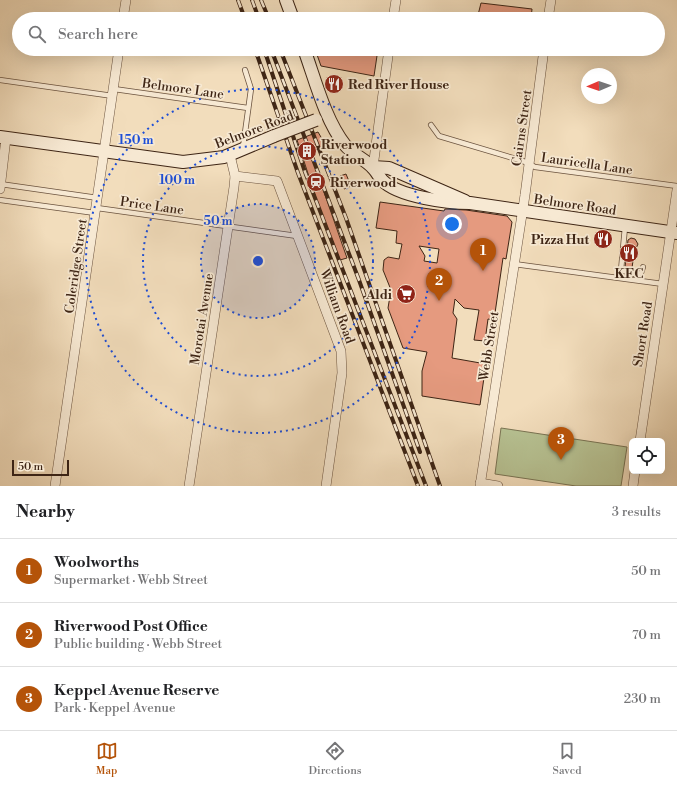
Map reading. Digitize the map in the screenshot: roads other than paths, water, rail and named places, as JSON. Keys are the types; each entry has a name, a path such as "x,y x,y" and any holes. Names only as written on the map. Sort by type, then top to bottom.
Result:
{"main road":[{"path":"286,0 290,12"},
{"path":"307,56 329,116"},
{"name":"Belmore Road","path":"3,137 183,162 210,160 230,155 274,136 329,116 345,144 355,155 373,167 383,181 410,193 450,203 470,203 674,232"}],"street":[{"path":"124,12 126,0"},
{"path":"395,12 396,0"},
{"path":"549,12 551,0"},
{"name":"Coleridge Street","path":"55,486 118,56"},
{"path":"373,167 388,56"},
{"name":"Cairns Street","path":"522,211 543,56"},
{"path":"0,186 3,137"},
{"name":"Morotai Avenue","path":"189,486 235,176 230,155"},
{"name":"William Road","path":"235,176 277,181 299,236 342,358 340,390 326,486"},
{"name":"Short Road","path":"640,438 663,284 674,232 677,190"},
{"name":"Webb Street","path":"480,485 522,211"},
{"path":"633,486 635,474"},
{"path":"480,485 498,486"}],"lane":[{"path":"242,150 251,89 245,70"},
{"name":"Belmore Lane","path":"0,80 248,108"},
{"name":"Lauricella Lane","path":"432,126 439,136 535,167 677,186"},
{"path":"0,186 98,198"},
{"name":"Price Lane","path":"0,200 299,236"},
{"path":"625,225 620,270 638,275 641,274 643,267"},
{"path":"514,264 663,284"}],"railway":[{"path":"238,0 242,12"},
{"path":"252,0 256,12"},
{"path":"261,0 266,12"},
{"path":"257,56 298,173 418,486"},
{"path":"266,56 305,172 426,486"},
{"path":"274,56 359,280 420,452"},
{"path":"283,56 346,218 440,486"}],"place":[{"name":"Red River House","path":"334,84"},
{"name":"Riverwood Station","path":"307,151"},
{"name":"Riverwood","path":"316,182"},
{"name":"Pizza Hut","path":"603,239"},
{"name":"KFC","path":"629,253"},
{"name":"Woolworths","path":"483,271"},
{"name":"Aldi","path":"406,294"},
{"name":"Riverwood Post Office","path":"439,301"},
{"name":"Keppel Avenue Reserve","path":"561,460"}]}
